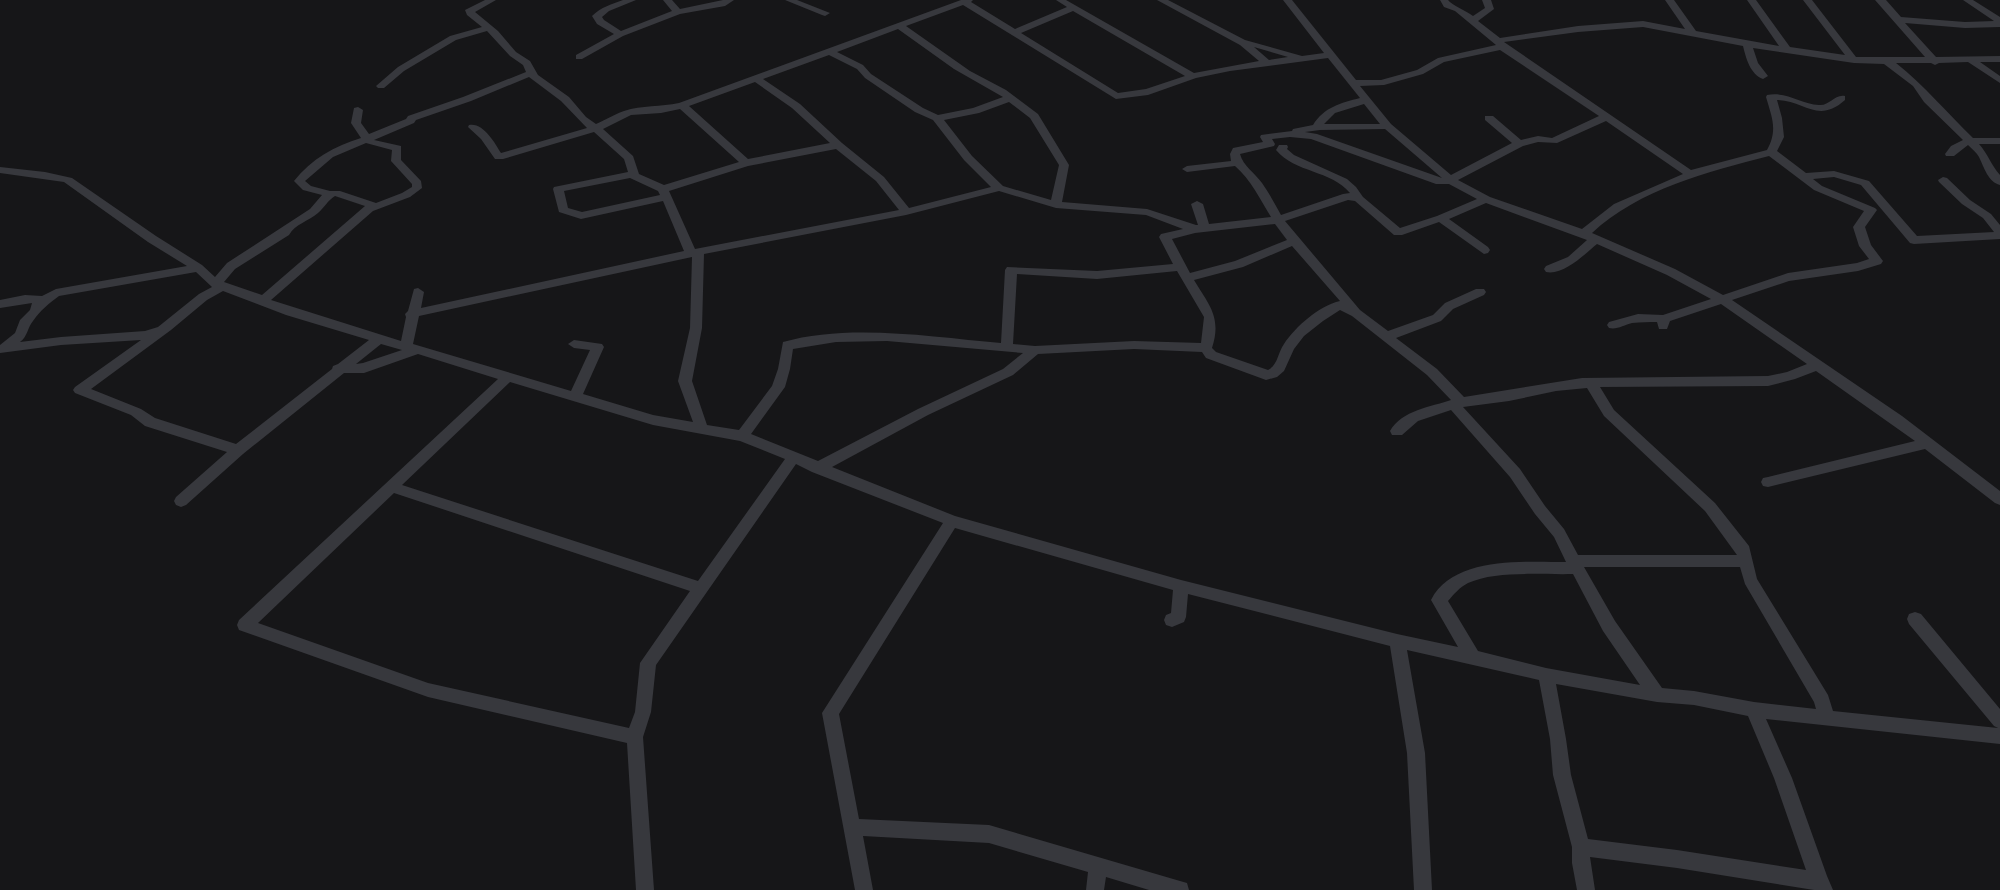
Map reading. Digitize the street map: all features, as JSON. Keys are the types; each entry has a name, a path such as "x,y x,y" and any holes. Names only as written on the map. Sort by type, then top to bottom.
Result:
{"street":[{"path":"492,0 470,10 474,16 495,33 507,48 526,63 537,80 566,100 588,126 596,128 629,158 634,174 664,193 694,254 696,328 685,381 702,429"},
{"path":"620,34 600,22 597,16 606,9 632,0"},
{"path":"667,0 678,12"},
{"path":"579,57 620,34 678,12 722,4 730,0"},
{"path":"789,0 825,13"},
{"path":"1060,0 1192,76"},
{"path":"1161,0 1243,43 1268,64"},
{"path":"1287,0 1387,126 1450,180 1486,199 1590,237 1671,272 1723,300 1897,420 2000,499"},
{"path":"1444,0 1447,5 1458,9 1500,44 1690,174"},
{"path":"1472,21 1490,9 1489,3 1486,0"},
{"path":"1669,0 1692,32"},
{"path":"1751,0 1787,50"},
{"path":"1807,0 1827,28 1854,60"},
{"path":"1879,0 1883,2 1905,31 1935,62"},
{"path":"1966,0 2000,22"},
{"path":"473,128 485,137 499,157 596,128 628,113 643,110 661,110 682,105 965,1 1116,96 1148,92 1192,76 1230,68 1330,55"},
{"path":"1014,33 1073,8"},
{"path":"1898,20 1964,25 2000,22"},
{"path":"1352,82 1381,83 1420,72 1441,60 1500,44 1510,38 1578,29 1643,24 1747,44 1854,60 1935,62 2000,59"},
{"path":"900,26 978,80 1001,90 1034,116 1064,165 1056,205"},
{"path":"381,86 401,69 453,38 489,28"},
{"path":"1243,43 1250,43 1304,59"},
{"path":"1747,44 1753,64 1763,76"},
{"path":"829,51 856,64 875,81 919,110 936,118 968,158 999,188 1056,205 1129,209 1147,212 1200,229"},
{"path":"1971,60 2000,80"},
{"path":"1887,61 1916,84 1928,100 1970,141 1984,156 1988,168 2000,181"},
{"path":"375,206 336,193 330,194 307,188 299,181 316,163 341,147 367,139 410,121 419,115 467,99 506,81 531,73"},
{"path":"756,78 796,106 880,179 906,212"},
{"path":"1317,126 1322,116 1366,99 1381,83"},
{"path":"1550,270 1572,260 1590,237 1598,220 1618,206 1690,174 1771,152 1779,137 1777,118 1771,97 1780,96 1806,107 1827,108 1834,106 1841,98"},
{"path":"936,118 975,111 1010,98"},
{"path":"682,105 746,163"},
{"path":"260,300 266,298 369,209 417,188 417,183 396,161 396,148 372,143 367,139 356,123 358,110"},
{"path":"1356,313 1336,286 1294,241 1278,220 1248,172 1237,163 1235,154 1237,150 1270,144 1266,137 1290,134 1313,136 1440,182 1450,180 1519,144 1538,139 1553,141 1606,117"},
{"path":"1489,118 1519,144"},
{"path":"1290,134 1298,130 1317,126 1377,128 1387,126"},
{"path":"1940,147 1952,151 1970,141 2000,141"},
{"path":"634,174 558,189 563,210 582,216 664,193 746,163 838,144"},
{"path":"1283,147 1281,150 1291,159 1333,175 1354,191 1359,199 1398,232 1441,218 1486,199"},
{"path":"1613,325 1629,318 1647,316 1663,323 1788,277 1858,267 1877,261 1865,246 1859,227 1871,210 1818,188 1771,152"},
{"path":"1187,169 1237,163"},
{"path":"0,170 32,176 45,175 68,180 152,239 198,268 219,285 290,312 653,420 742,436 817,468 952,521 1182,586 1397,641 1473,657 1546,676 1657,695 1694,698 1754,710 2000,736"},
{"path":"1803,177 1834,174 1865,183 1914,240 2000,233"},
{"path":"1943,180 1966,202 1987,216 2000,233"},
{"path":"412,314 694,254 906,212 999,188"},
{"path":"238,450 150,422 136,412 80,390 167,327 219,285 231,266 314,211 330,194"},
{"path":"1165,237 1200,229 1278,220 1347,196 1359,199"},
{"path":"1197,204 1200,229"},
{"path":"1156,216 1181,267 1210,316 1210,329 1206,348"},
{"path":"1441,218 1484,250"},
{"path":"1187,278 1239,264 1294,241"},
{"path":"1007,346 1011,270 1097,275 1181,267"},
{"path":"2,349 20,334 26,320 36,312 38,304 56,293 198,268"},
{"path":"412,348 412,314 418,292"},
{"path":"1385,337 1437,318 1449,306 1480,292"},
{"path":"0,304 25,299 46,300"},
{"path":"742,436 778,387 784,369 787,345 836,338 887,338 1007,346 1035,350 1134,344 1206,348 1212,355 1222,360 1266,375 1274,374 1280,368 1288,346 1322,314 1340,305 1356,313 1432,372 1515,473 1540,510 1559,533 1609,626 1657,695"},
{"path":"2,349 61,341 146,334 167,327"},
{"path":"181,501 238,450 379,338"},
{"path":"574,344 598,347 575,397"},
{"path":"338,369 364,368 412,348"},
{"path":"817,468 923,412 1008,372 1035,350"},
{"path":"1397,431 1413,417 1458,403 1509,396 1556,386 1591,383 1768,381 1790,376 1818,365"},
{"path":"508,377 245,625 428,690 635,737"},
{"path":"1591,383 1609,413 1710,507 1744,550 1750,580 1822,700 1827,718"},
{"path":"1768,482 1927,443"},
{"path":"645,890 635,737 643,712 648,663 793,458"},
{"path":"391,487 701,588"},
{"path":"864,890 830,713 952,521"},
{"path":"1473,657 1438,600 1461,580 1477,573 1576,564 1746,561"},
{"path":"1172,620 1178,617 1182,586"},
{"path":"1915,619 2000,721"},
{"path":"1397,641 1416,753 1423,890"},
{"path":"1546,676 1558,739 1562,775 1581,848 1581,863 1586,890"},
{"path":"1581,848 1677,859 1821,885 1783,778 1754,710"},
{"path":"852,827 989,834 1180,890"},
{"path":"1095,890 1098,866"}]}
